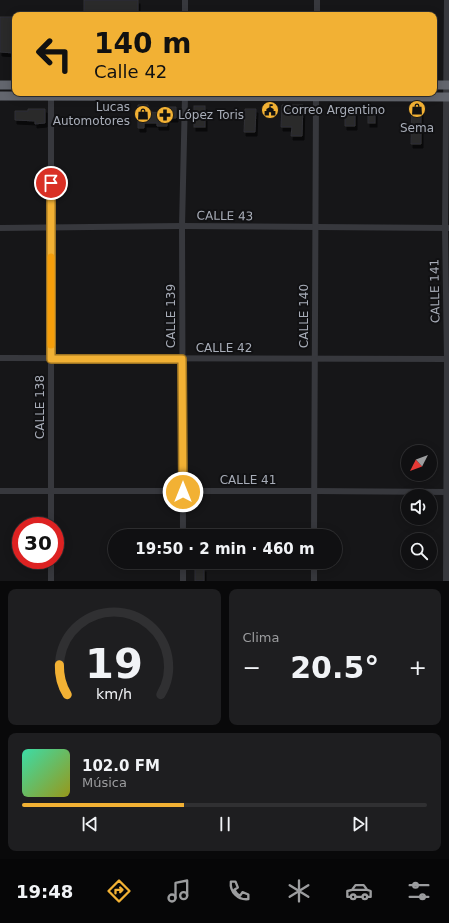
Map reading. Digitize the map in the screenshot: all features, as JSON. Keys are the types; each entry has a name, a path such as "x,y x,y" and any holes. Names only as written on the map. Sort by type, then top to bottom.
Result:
{"highway":[{"path":"0,85 12,85"},
{"path":"437,85 448,85"},
{"path":"0,96 448,97"}],"street":[{"path":"185,0 185,12"},
{"path":"317,0 317,12"},
{"name":"CALLE 141","path":"446,581 448,492 447,0"},
{"name":"CALLE 138","path":"51,96 51,517"},
{"name":"CALLE 139","path":"183,529 182,226 185,96"},
{"name":"CALLE 140","path":"314,529 316,96"},
{"name":"CALLE 43","path":"0,228 182,226 447,228"},
{"name":"CALLE 42","path":"0,358 448,359"},
{"name":"CALLE 41","path":"0,491 448,492"},
{"path":"51,569 51,581"},
{"path":"183,569 183,581"},
{"path":"314,569 314,581"}],"building":[{"path":"84,0 138,0 138,12 84,12"},
{"path":"0,17 12,17 12,53 0,52"},
{"path":"138,105 148,105 148,112 167,113 167,107 176,107 176,118 167,118 167,126 157,126 157,123 144,123 144,128 138,128"},
{"path":"282,105 303,105 302,136 291,136 292,127 281,127"},
{"path":"412,105 421,105 421,144 411,144"},
{"path":"194,106 205,106 205,127 194,127"},
{"path":"345,108 355,109 355,126 345,126"},
{"path":"28,109 45,109 45,123 35,124 35,121 15,120 15,111 28,111"},
{"path":"245,109 256,109 255,132 244,132"},
{"path":"368,111 375,111 375,123 368,123"},
{"path":"195,569 204,569 204,581 195,581"}],"slow traffic":[{"path":"51,257 51,345"}],"place":[{"name":"Sema","path":"417,109"},
{"name":"Correo Argentino","path":"270,110"},
{"name":"Lucas Automotores","path":"143,114"},
{"name":"López Toris","path":"165,115"}],"route":[{"path":"51,183 51,359 182,359 183,492"}]}
